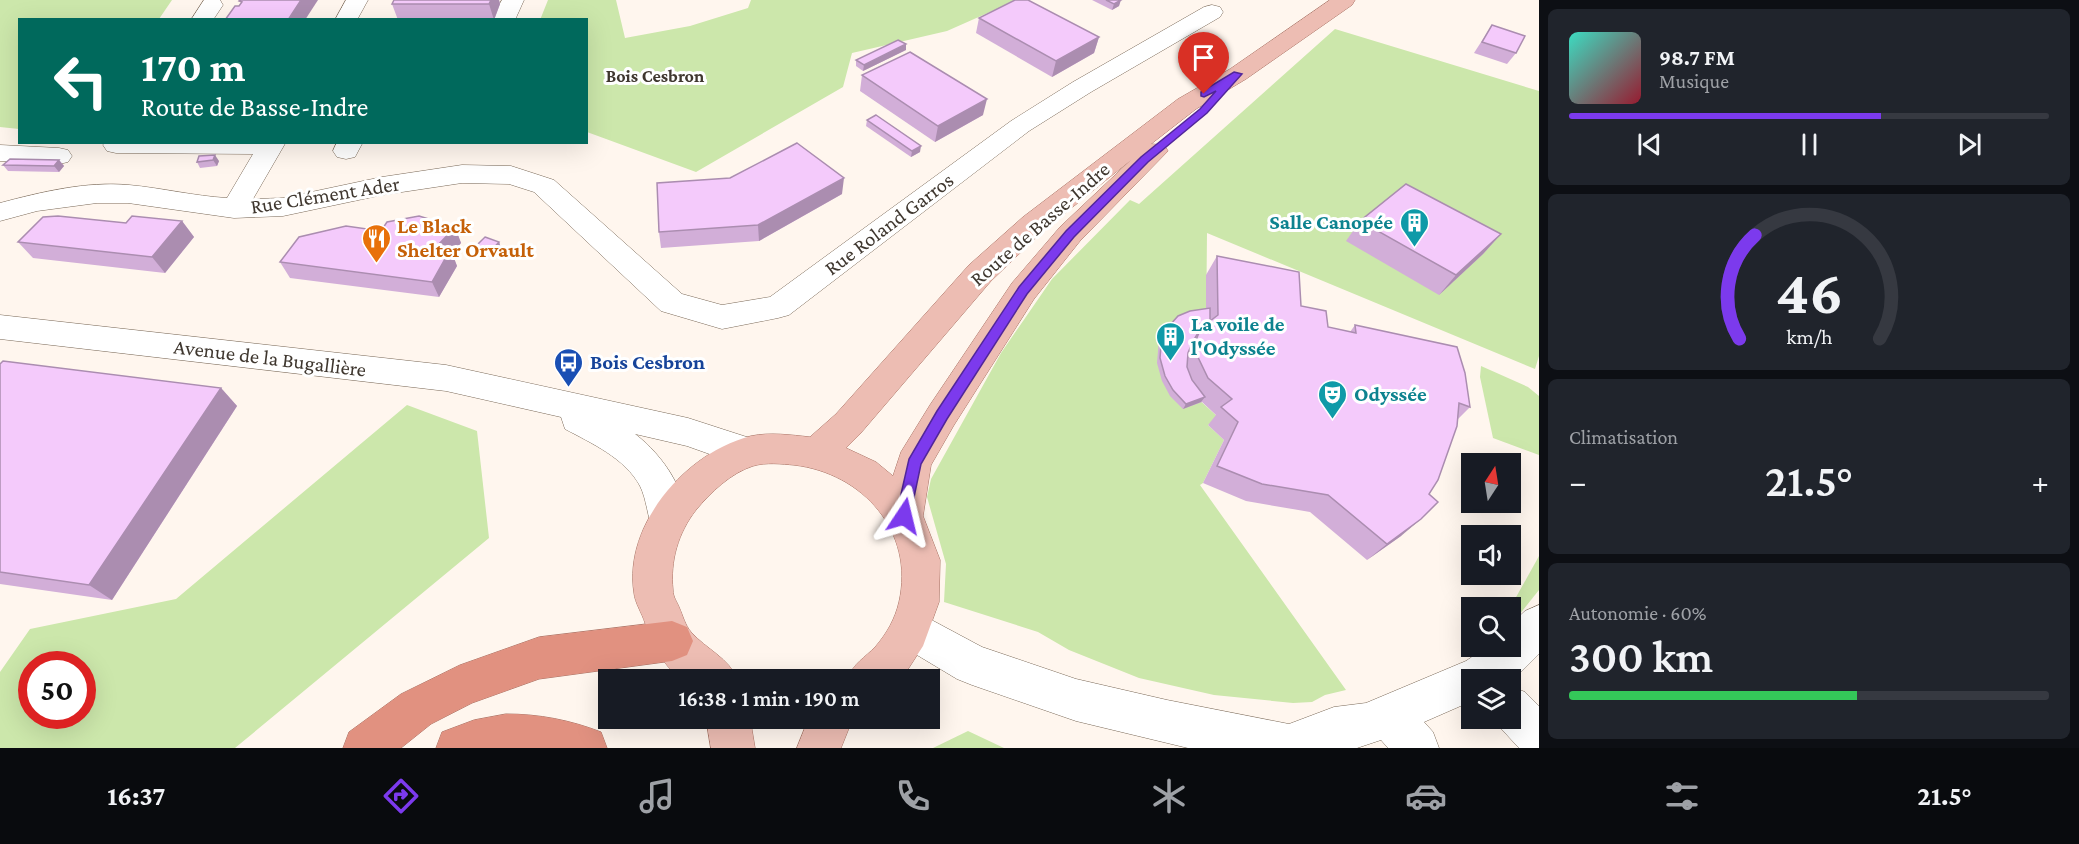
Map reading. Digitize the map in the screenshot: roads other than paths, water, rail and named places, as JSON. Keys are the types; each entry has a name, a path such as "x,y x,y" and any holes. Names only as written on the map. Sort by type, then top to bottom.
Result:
{"highway":[{"path":"365,748 416,709 460,686 505,669 539,658 672,641"},
{"path":"458,748 477,740 527,734 585,748"}],"main road":[{"name":"Route de Basse-Indre","path":"818,453 848,424 980,273 1024,232 1178,111 1238,74 1344,0"},
{"name":"Route de Basse-Indre","path":"904,516 914,463 942,415 1023,291 1070,234 1144,160 1203,111 1238,74"},
{"path":"701,669 672,641 653,592 654,556 667,520 694,485 718,467 746,452 783,449 818,453 841,461 862,473 881,488 904,516 918,546 921,567 918,609 911,629 894,656 880,669"},
{"path":"730,729 733,748"},
{"path":"819,748 827,729"}],"street":[{"path":"347,18 357,0"},
{"path":"504,18 513,0"},
{"name":"Rue Roland Garros","path":"569,210 672,303 722,317 778,307 1020,126 1082,87 1212,12"},
{"path":"116,145 272,144"},
{"path":"234,209 272,144"},
{"path":"0,153 59,156"},
{"name":"Rue Clément Ader","path":"0,212 37,202 97,194 128,194 234,209 283,207 382,186 462,174 512,175 544,186 569,210"},
{"name":"Avenue de la Bugallière","path":"0,327 446,378 688,432 746,452"},
{"name":"Avenue de la Bugallière","path":"538,399 610,436 643,461 656,481 667,520"},
{"path":"1495,669 1539,625"},
{"path":"911,629 972,664 1076,700 1167,722 1294,747 1334,729 1366,725 1461,686"},
{"path":"1388,715 1417,748"},
{"path":"1521,718 1539,736"}],"place":[{"name":"Salle Canopée","path":"1414,248"},
{"name":"Le Black Shelter Orvault","path":"376,264"},
{"name":"La voile de l'Odyssée","path":"1170,362"},
{"name":"Bois Cesbron","path":"569,388"},
{"name":"Odyssée","path":"1333,420"}],"district":[{"name":"Bois Cesbron","path":"655,76"}]}
